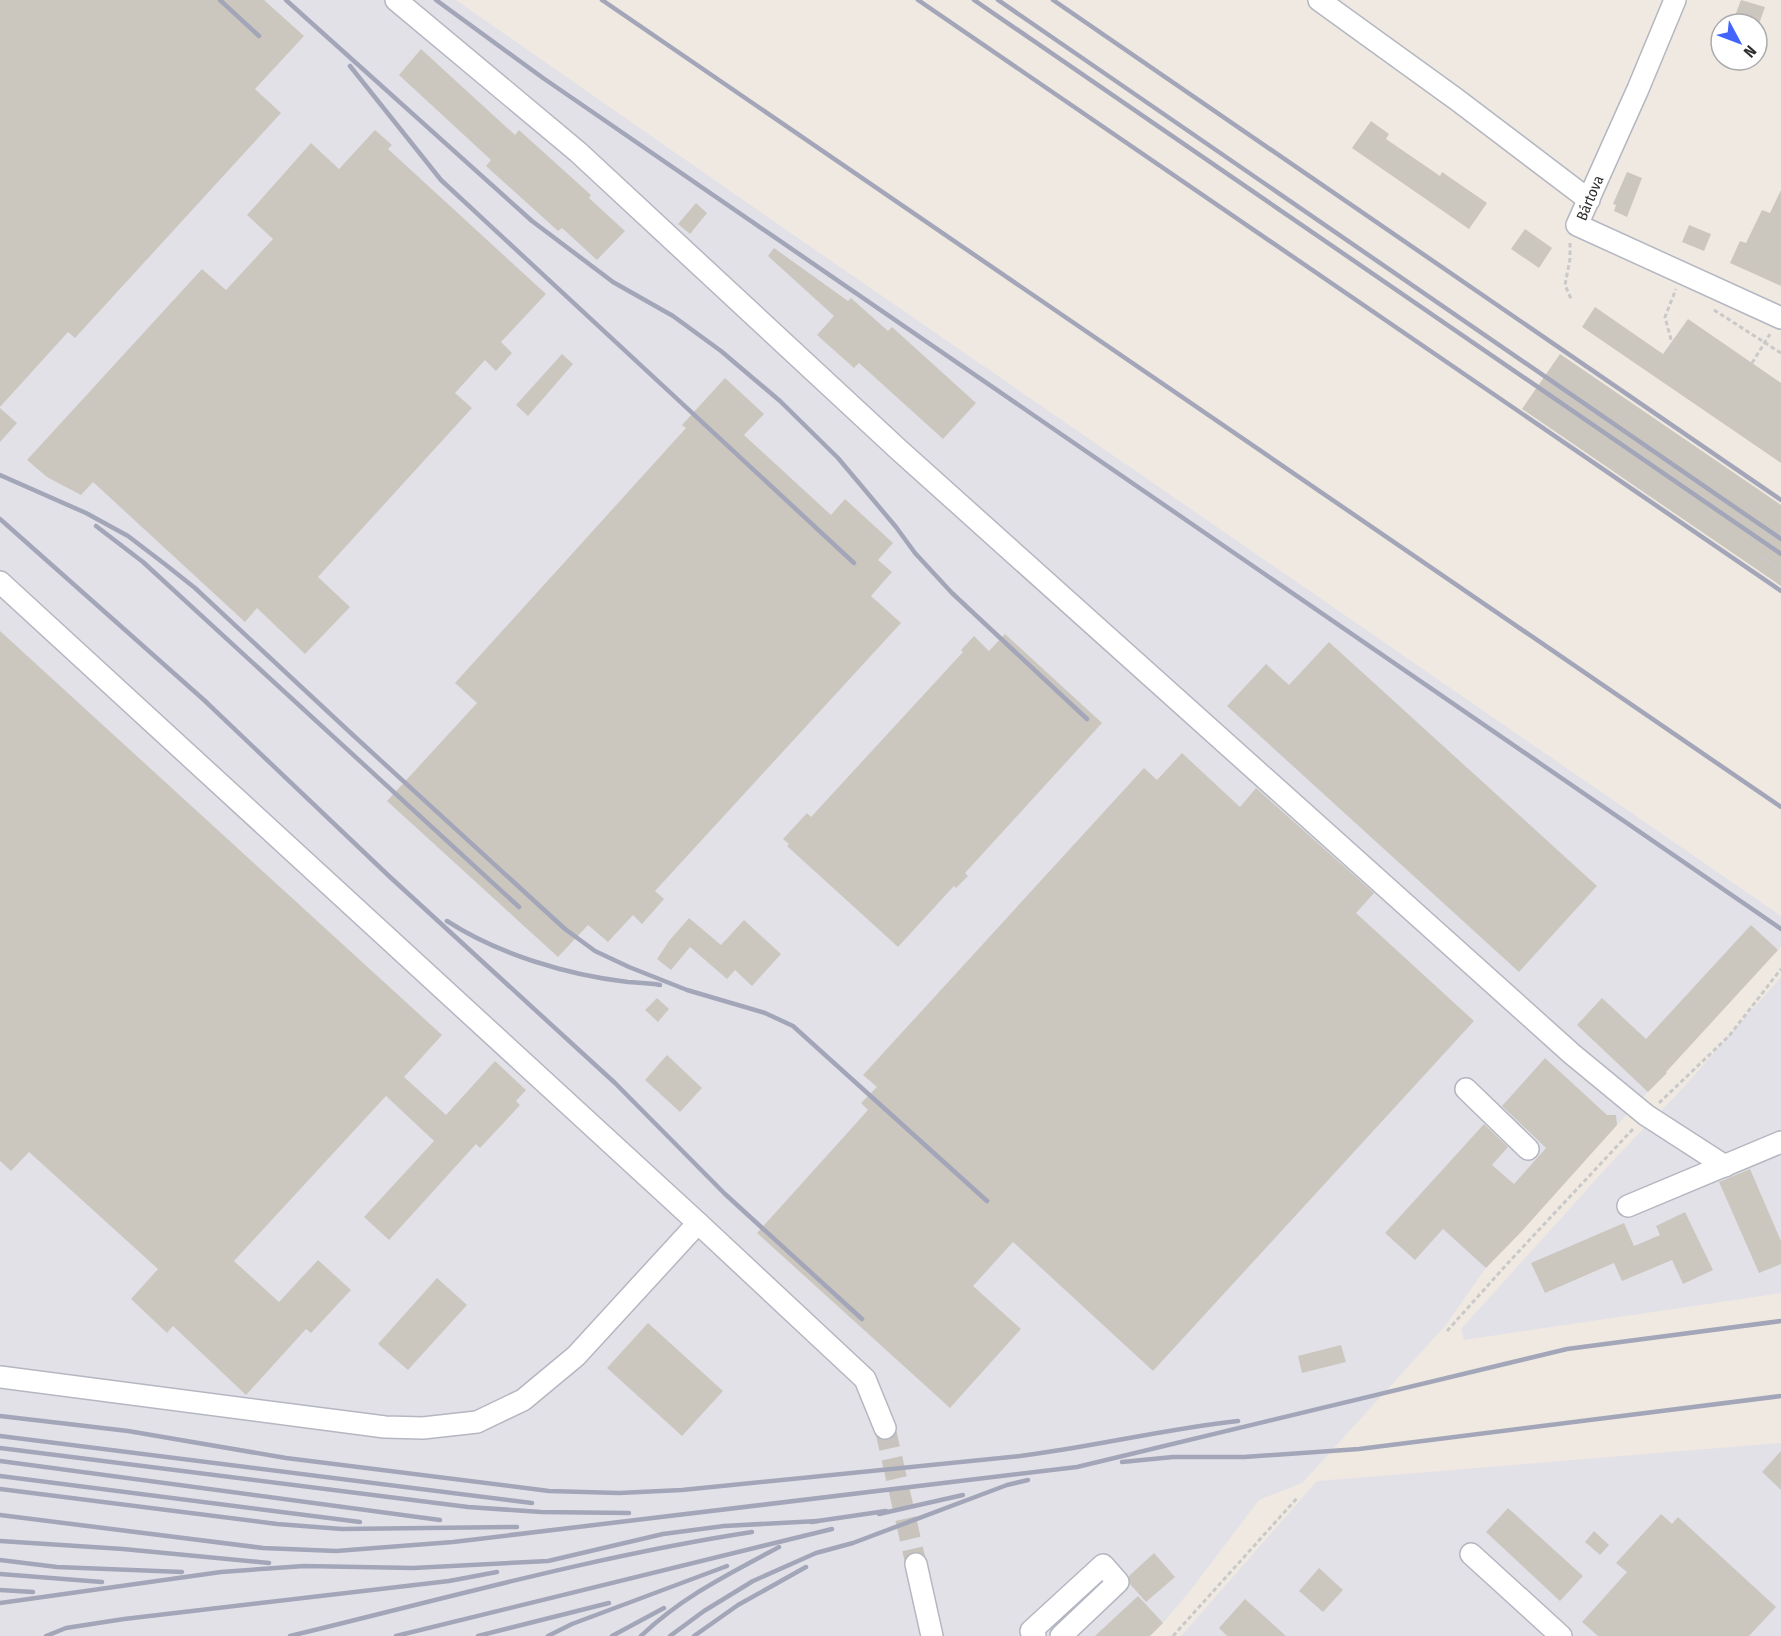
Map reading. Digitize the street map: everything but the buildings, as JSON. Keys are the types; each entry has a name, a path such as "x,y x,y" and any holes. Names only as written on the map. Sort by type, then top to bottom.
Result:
{"street":[{"path":"396,0 578,152 899,450 1572,1054 1646,1115 1725,1166"},
{"path":"1319,0 1456,99 1589,200"},
{"name":"Bártova","path":"1675,0 1589,200 1576,225 1780,317"},
{"path":"0,582 865,1379 885,1428"},
{"path":"1466,1089 1528,1149"},
{"path":"1628,1206 1781,1142"},
{"path":"0,1377 385,1427 423,1428 477,1422 524,1400 576,1356 698,1223"},
{"path":"1471,1554 1553,1634"},
{"path":"916,1564 932,1636"},
{"path":"1035,1636 1031,1631 1102,1565 1118,1582 1061,1636"}],"path":[{"path":"1571,299 1565,285 1570,259 1570,226 1576,225"},
{"path":"1673,347 1665,317 1677,286 1684,290"},
{"path":"1708,306 1781,353"},
{"path":"1752,363 1780,317"},
{"path":"1761,557 1781,571"},
{"path":"1447,1331 1646,1115 1729,1036 1780,969"},
{"path":"1173,1636 1298,1497"}],"shaded area":[{"path":"0,0 456,0 1781,916 1781,947 1485,1269 1446,1325 1302,1483 1259,1500 1190,1591 1150,1636 0,1636"},
{"path":"1781,977 1781,1293 1464,1340 1461,1329 1619,1154 1682,1089"},
{"path":"1781,1443 1781,1636 1181,1636 1317,1481"}],"tunnel":[{"path":"885,1428 916,1564"}],"railway":[{"path":"220,0 259,36"},
{"path":"286,0 532,221 613,282 673,316 721,351 780,401 838,458 915,553 952,593 1087,719"},
{"path":"436,0 543,78 1781,929"},
{"path":"602,0 1781,807"},
{"path":"918,0 1781,591"},
{"path":"974,0 1781,554"},
{"path":"998,0 1781,539"},
{"path":"1053,0 1781,500"},
{"path":"350,66 441,180 854,563"},
{"path":"0,475 86,513 128,536 195,588 565,929 595,951 629,967 687,990 765,1013 793,1026 987,1201"},
{"path":"0,519 204,700 390,877 615,1083 725,1194 862,1319"},
{"path":"96,526 143,562 519,907"},
{"path":"447,921 511,953 557,968 605,979 660,985"},
{"path":"0,1515 263,1548 336,1551 453,1542 1077,1467 1567,1349 1781,1321"},
{"path":"1122,1462 1173,1457 1244,1457 1359,1449 1781,1396"},
{"path":"0,1416 128,1431 286,1458 549,1491 619,1493 682,1490 1020,1456 1238,1421"},
{"path":"0,1436 532,1503"},
{"path":"0,1448 468,1507 541,1512 629,1513"},
{"path":"0,1461 440,1520"},
{"path":"0,1476 360,1522"},
{"path":"670,1636 704,1611 753,1581 816,1553 853,1543 1007,1485 1028,1480"},
{"path":"0,1489 277,1524 342,1529 517,1527"},
{"path":"879,1514 963,1495"},
{"path":"811,1522 886,1511"},
{"path":"0,1603 221,1572 304,1566 413,1568 548,1561 663,1534 724,1526 818,1521"},
{"path":"396,1636 832,1529"},
{"path":"290,1636 578,1566 752,1532"},
{"path":"0,1541 123,1549 269,1563"},
{"path":"641,1636 690,1597 779,1547"},
{"path":"0,1560 57,1567 182,1572"},
{"path":"548,1636 572,1624 727,1566"},
{"path":"694,1636 738,1605 806,1567"},
{"path":"46,1636 66,1628 124,1619 449,1581 497,1572"},
{"path":"0,1574 102,1582"},
{"path":"0,1590 33,1592"},
{"path":"478,1636 609,1603"},
{"path":"612,1636 664,1608"}]}
